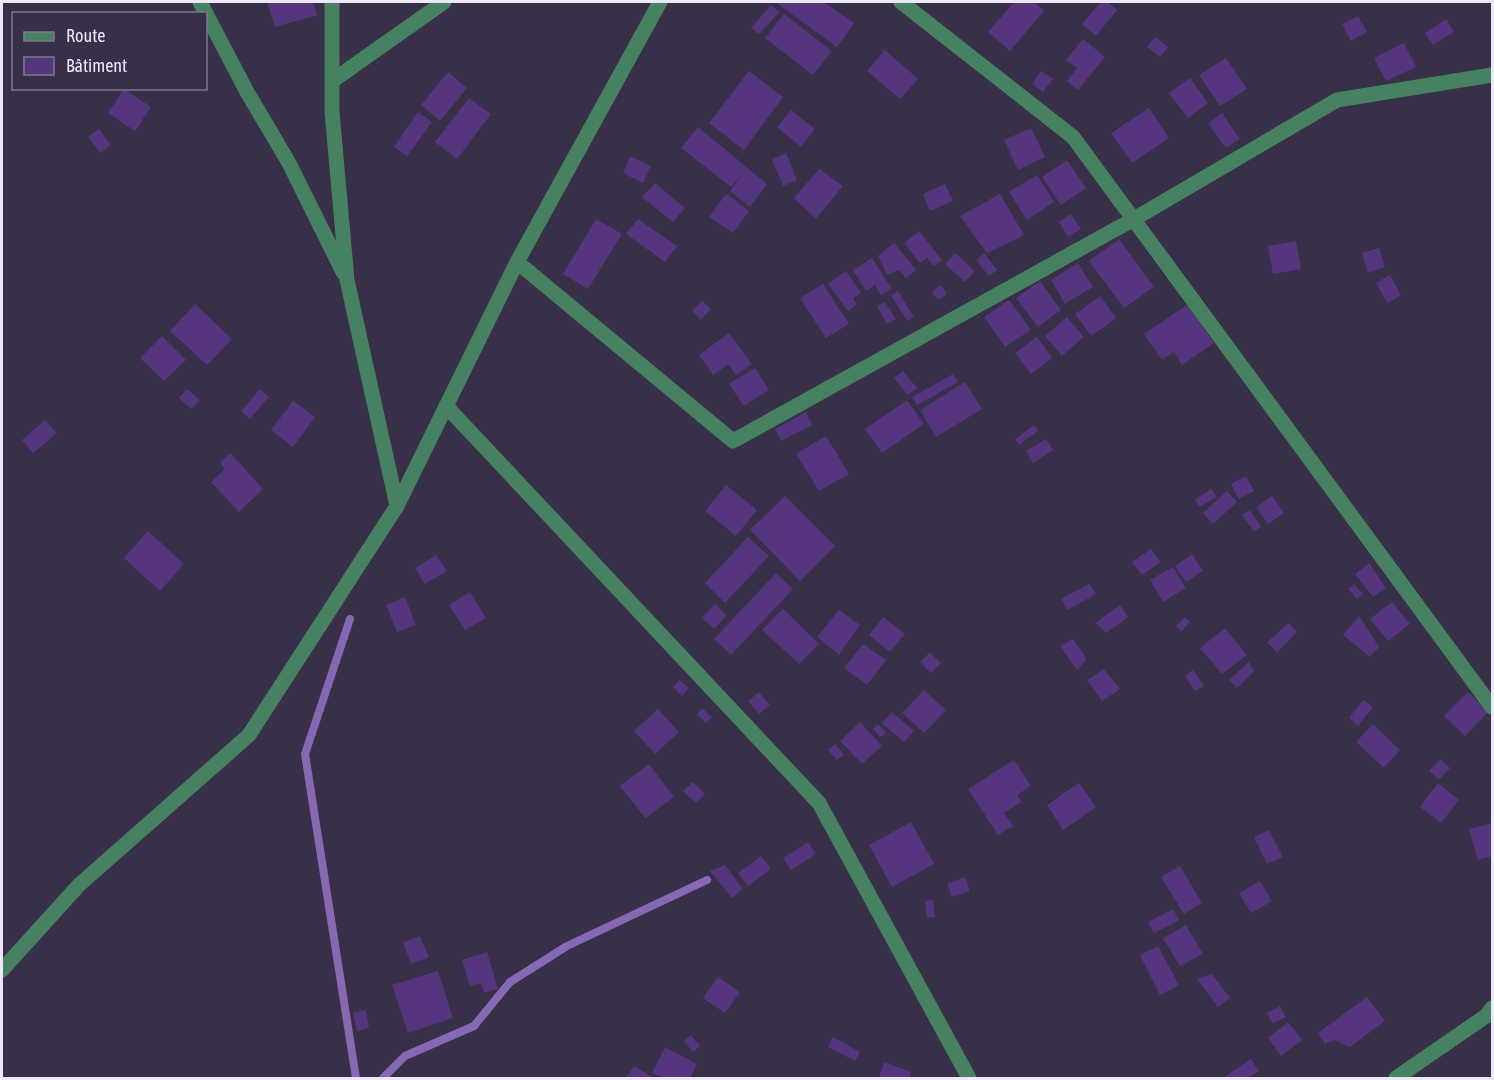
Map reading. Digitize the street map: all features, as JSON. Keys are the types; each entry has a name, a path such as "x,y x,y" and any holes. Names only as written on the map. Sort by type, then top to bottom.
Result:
{"street":[{"path":"332,2 332,112 347,280 397,506"},
{"path":"332,81 444,2"},
{"path":"2,970 80,885 249,735 397,506 517,262 660,2"},
{"path":"902,2 1072,136 1492,708"},
{"path":"207,15 247,92 289,163 347,280"},
{"path":"517,262 733,441 1134,219 1337,100 1492,75"},
{"path":"446,406 819,803 969,1078"},
{"path":"1396,1078 1486,1016 1492,1008"}],"building":[{"path":"267,2 313,2 317,15 275,27"},
{"path":"780,2 824,2 854,23 837,47 778,4"},
{"path":"1014,2 1034,2 1044,11 1010,51 988,32"},
{"path":"1101,2 1107,2 1117,10 1096,36 1082,24"},
{"path":"771,5 779,12 759,34 751,28"},
{"path":"784,14 832,51 813,75 765,38"},
{"path":"1358,16 1367,32 1351,41 1342,24"},
{"path":"1446,19 1454,32 1433,45 1425,33"},
{"path":"1155,37 1168,47 1160,57 1147,47"},
{"path":"1083,39 1105,57 1078,90 1067,81 1077,68 1066,60"},
{"path":"1404,43 1416,67 1386,81 1374,58"},
{"path":"885,50 918,79 900,99 867,71"},
{"path":"1226,58 1247,89 1220,106 1199,75"},
{"path":"749,71 783,97 744,150 709,123"},
{"path":"1041,71 1053,79 1043,92 1032,84"},
{"path":"448,72 467,88 440,121 421,105"},
{"path":"1190,78 1208,103 1188,118 1169,93"},
{"path":"123,90 151,107 135,131 108,113"},
{"path":"469,98 491,114 457,159 435,142"},
{"path":"1149,108 1169,138 1132,163 1111,133"},
{"path":"791,110 815,129 801,147 777,127"},
{"path":"418,112 432,122 407,156 394,147"},
{"path":"1222,113 1240,139 1226,148 1208,123"},
{"path":"698,127 767,184 750,207 730,191 742,175 731,187 681,148"},
{"path":"1031,128 1045,157 1018,170 1004,140"},
{"path":"99,129 111,145 100,153 88,137"},
{"path":"786,153 797,180 783,186 772,159"},
{"path":"630,156 651,166 643,183 623,173"},
{"path":"1067,160 1086,188 1061,205 1042,177"},
{"path":"819,169 843,186 816,219 794,198"},
{"path":"1037,175 1054,202 1027,220 1009,192"},
{"path":"655,183 685,208 673,222 642,197"},
{"path":"945,184 953,201 930,211 923,194"},
{"path":"726,194 749,211 733,233 709,217"},
{"path":"1000,194 1024,235 987,253 960,216"},
{"path":"1071,214 1081,229 1068,237 1059,222"},
{"path":"596,219 622,234 588,289 563,274"},
{"path":"638,219 677,246 665,262 626,234"},
{"path":"919,231 942,260 934,266 927,258 920,263 904,243"},
{"path":"1119,239 1154,287 1124,308 1089,261"},
{"path":"1296,241 1301,269 1273,274 1268,246"},
{"path":"894,243 916,270 906,278 899,270 887,275 878,256"},
{"path":"1379,248 1385,267 1368,273 1362,253"},
{"path":"955,253 975,271 965,282 945,264"},
{"path":"984,253 997,270 989,276 976,260"},
{"path":"872,258 892,289 881,295 875,285 866,291 853,270"},
{"path":"1078,263 1093,287 1065,304 1051,280"},
{"path":"846,271 861,293 853,298 857,304 848,311 828,284"},
{"path":"1390,275 1401,295 1387,303 1376,283"},
{"path":"1040,281 1061,310 1038,327 1016,298"},
{"path":"823,284 849,324 826,338 800,298"},
{"path":"941,285 947,294 938,300 932,292"},
{"path":"898,291 914,317 907,321 891,295"},
{"path":"1100,296 1116,318 1091,336 1075,314"},
{"path":"1009,300 1031,330 1005,347 984,317"},
{"path":"702,301 711,309 701,320 692,311"},
{"path":"885,302 896,319 887,324 877,306"},
{"path":"195,304 232,339 207,365 170,331"},
{"path":"1187,305 1214,343 1182,365 1174,352 1162,360 1144,334"},
{"path":"1067,317 1084,337 1062,356 1045,336"},
{"path":"729,333 752,364 736,375 728,364 713,375 699,355"},
{"path":"162,336 186,360 164,381 140,358"},
{"path":"1037,337 1052,358 1031,374 1015,353"},
{"path":"755,368 769,390 744,406 729,384"},
{"path":"903,371 917,388 908,395 894,378"},
{"path":"953,374 958,382 917,405 912,397"},
{"path":"965,382 982,409 936,437 920,410"},
{"path":"187,389 200,400 191,409 179,398"},
{"path":"260,389 269,397 250,419 241,411"},
{"path":"907,400 924,424 882,453 865,429"},
{"path":"293,401 315,417 293,447 271,430"},
{"path":"806,412 812,425 781,441 775,429"},
{"path":"45,420 57,433 33,453 22,440"},
{"path":"1034,425 1038,431 1019,445 1015,439"},
{"path":"826,436 849,474 819,491 796,454"},
{"path":"1046,439 1053,450 1033,463 1026,451"},
{"path":"230,453 263,489 239,512 211,482 225,469 220,463"},
{"path":"1246,476 1254,491 1239,499 1231,484"},
{"path":"726,485 757,510 736,536 705,511"},
{"path":"1211,489 1217,497 1199,507 1195,500"},
{"path":"1227,491 1237,502 1213,524 1203,513"},
{"path":"785,496 835,546 800,581 750,530"},
{"path":"1272,496 1284,513 1268,524 1256,507"},
{"path":"1250,510 1261,527 1254,532 1242,515"},
{"path":"148,531 184,564 160,591 124,558"},
{"path":"748,537 769,556 725,603 705,583"},
{"path":"1151,549 1161,562 1142,575 1132,562"},
{"path":"1192,554 1203,571 1186,582 1175,566"},
{"path":"436,555 447,571 425,584 415,568"},
{"path":"1369,563 1386,588 1373,597 1355,574"},
{"path":"1173,567 1186,588 1163,602 1150,580"},
{"path":"776,573 793,589 731,655 714,639"},
{"path":"1089,584 1096,594 1067,610 1061,599"},
{"path":"1354,584 1363,594 1357,599 1348,589"},
{"path":"470,592 486,618 465,630 449,605"},
{"path":"405,597 416,625 397,632 386,605"},
{"path":"1392,602 1410,624 1388,641 1370,619"},
{"path":"715,604 727,615 714,629 702,618"},
{"path":"1120,605 1128,617 1106,633 1095,623"},
{"path":"783,609 819,644 799,664 762,630"},
{"path":"839,610 860,625 839,655 817,637"},
{"path":"1359,616 1379,647 1370,657 1343,635"},
{"path":"883,617 905,634 890,652 869,635"},
{"path":"1185,617 1190,622 1181,631 1176,626"},
{"path":"1289,623 1297,632 1277,653 1267,642"},
{"path":"1225,628 1247,655 1222,674 1200,648"},
{"path":"1073,639 1087,659 1077,670 1060,646"},
{"path":"863,644 886,660 867,685 844,668"},
{"path":"930,652 941,663 931,673 920,662"},
{"path":"1249,662 1254,671 1237,688 1229,680"},
{"path":"1104,669 1120,689 1102,701 1087,680"},
{"path":"1193,670 1204,686 1195,691 1185,676"},
{"path":"680,680 689,688 682,696 673,687"},
{"path":"924,690 946,710 924,733 902,713"},
{"path":"759,692 770,705 759,714 748,701"},
{"path":"1468,692 1488,712 1465,736 1444,716"},
{"path":"1363,700 1373,707 1358,726 1349,718"},
{"path":"702,708 712,717 706,723 697,714"},
{"path":"658,709 679,732 655,754 634,731"},
{"path":"892,712 914,731 904,742 882,723"},
{"path":"860,722 882,746 862,764 840,741"},
{"path":"878,724 886,733 880,737 873,729"},
{"path":"1373,724 1400,750 1384,768 1356,742"},
{"path":"835,744 844,755 837,760 828,750"},
{"path":"1441,759 1450,768 1439,780 1429,771"},
{"path":"1014,760 1031,786 1017,795 1021,802 1004,813 1013,826 998,835 968,789"},
{"path":"649,764 674,797 645,818 620,786"},
{"path":"693,782 705,794 696,803 683,791"},
{"path":"1079,783 1096,807 1063,830 1047,805"},
{"path":"1438,783 1459,800 1441,823 1420,807"},
{"path":"911,822 934,864 892,887 869,845"},
{"path":"1492,823 1492,856 1478,860 1469,829"},
{"path":"1269,830 1283,857 1267,864 1254,837"},
{"path":"808,842 816,854 791,870 783,858"},
{"path":"761,856 771,869 748,886 738,873"},
{"path":"725,865 743,889 732,898 710,871"},
{"path":"1180,866 1202,903 1184,914 1161,877"},
{"path":"965,877 970,891 952,897 947,884"},
{"path":"1260,881 1272,901 1251,913 1239,893"},
{"path":"933,900 935,917 927,918 925,901"},
{"path":"1173,909 1179,920 1154,933 1148,922"},
{"path":"1186,925 1203,954 1180,966 1163,938"},
{"path":"420,936 429,957 411,964 403,942"},
{"path":"1158,946 1179,985 1160,995 1140,955"},
{"path":"487,952 498,989 484,993 481,983 470,986 462,960"},
{"path":"438,971 453,1018 408,1033 392,985"},
{"path":"1212,974 1230,998 1218,1007 1197,979"},
{"path":"718,977 740,992 725,1013 703,998"},
{"path":"1367,997 1385,1021 1350,1047 1334,1040 1325,1044 1318,1033"},
{"path":"1280,1006 1286,1017 1273,1024 1267,1013"},
{"path":"366,1010 369,1028 357,1031 353,1013"},
{"path":"1288,1022 1302,1040 1281,1056 1268,1038"},
{"path":"691,1035 700,1046 693,1052 684,1041"},
{"path":"833,1037 860,1052 855,1061 828,1047"},
{"path":"665,1047 697,1064 690,1078 664,1078 652,1073"},
{"path":"1251,1059 1259,1071 1248,1078 1223,1078"},
{"path":"884,1062 911,1072 909,1078 879,1078"},
{"path":"634,1066 651,1076 650,1078 626,1078"}],"waterway":[{"path":"350,619 305,754 356,1078"},
{"path":"383,1078 405,1056 474,1026 510,982 567,946 707,880"}]}
